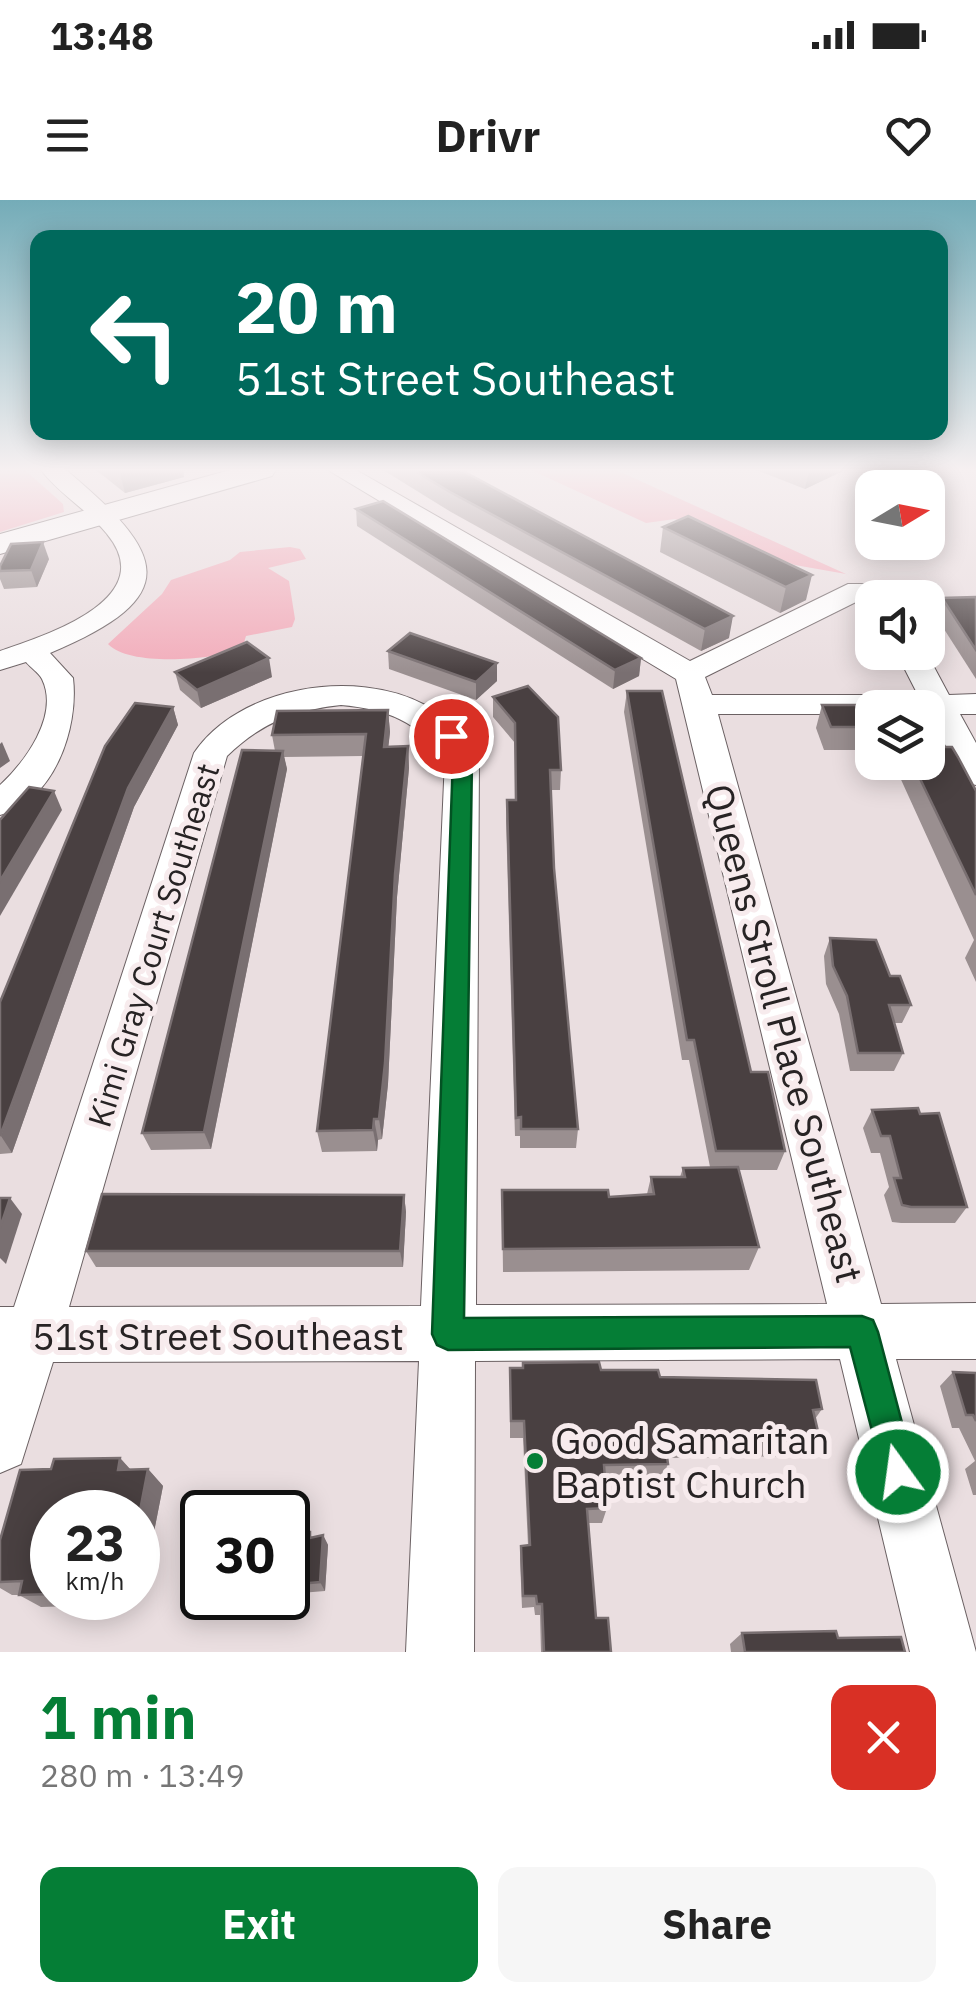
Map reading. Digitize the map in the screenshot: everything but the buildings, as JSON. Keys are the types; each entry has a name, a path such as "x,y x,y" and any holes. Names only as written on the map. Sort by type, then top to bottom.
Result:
{"main road":[{"path":"0,544 25,538"}],"street":[{"path":"16,655 86,627 116,604 136,571 134,556 120,538"},
{"path":"449,538 694,690 855,699"},
{"path":"694,690 855,600"},
{"path":"0,804 24,784 48,754 60,727 58,678 16,655"},
{"name":"Queens Stroll Place Southeast","path":"694,690 944,1652"},
{"name":"Kimi Gray Court Southeast","path":"0,1443 16,1335 212,753 238,727 308,700 353,696 406,704 451,736 462,758 440,1652"},
{"path":"945,704 976,704"},
{"path":"945,717 976,774"},
{"name":"51st Street Southeast","path":"16,1335 976,1331"}],"shaded area":[{"path":"724,538 766,538 846,574 795,565"},
{"path":"300,549 306,559 268,568 289,581 295,619 292,627 246,636 242,649 192,658 134,656 108,644 162,594 171,580 230,560 240,552"}],"place":[{"name":"Good Samaritan Baptist Church","path":"535,1461"}],"route":[{"path":"451,736 462,758 448,1334 862,1332 898,1472"}]}
